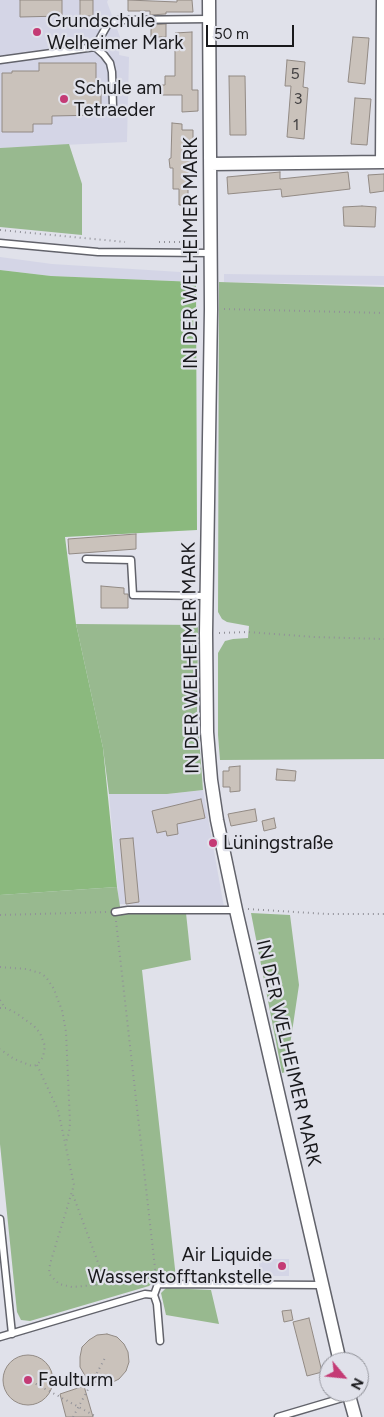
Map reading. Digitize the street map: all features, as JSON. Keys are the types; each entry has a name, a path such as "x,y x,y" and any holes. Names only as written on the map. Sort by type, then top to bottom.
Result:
{"street":[{"name":"IN DER WELHEIMER MARK","path":"209,0 211,309 206,633 207,732 211,780 217,820 236,910 338,1352"},
{"path":"210,164 383,162 383,0"},
{"path":"351,1402 356,1417"}],"lane":[{"path":"95,47 109,22 119,20 209,19"},
{"path":"0,60 95,47 110,63 113,107"},
{"path":"0,243 98,252 210,247"},
{"path":"86,559 131,560 133,595 206,596"},
{"path":"115,912 128,910 236,910"},
{"path":"0,1219 12,1334"},
{"path":"160,1341 157,1304 154,1295 158,1284 322,1285"},
{"path":"0,1337 145,1294 154,1295"},
{"path":"278,1417 324,1402"}],"path":[{"path":"0,230 98,241 128,242"},
{"path":"156,242 210,247"},
{"path":"211,309 384,313"},
{"path":"206,633 248,632 314,637 384,639"},
{"path":"236,910 252,908 327,914 384,914"},
{"path":"0,915 115,912 154,1271 158,1284"},
{"path":"0,967 26,969 46,977 54,989 62,1010 66,1032 70,1123 66,1142"},
{"path":"0,1000 6,1008"},
{"path":"0,1008 6,1008 16,1013 34,1026 44,1041 45,1051 37,1065"},
{"path":"0,1049 21,1063 32,1066 37,1065"},
{"path":"37,1065 58,1110 74,1185 49,1273 59,1284 67,1287 150,1280 158,1284"},
{"path":"72,1193 106,1284"},
{"path":"73,1417 105,1358"},
{"path":"27,1379 97,1417"}],"shaded area":[{"name":"Schule am Tetraeder","path":"0,0 108,0 107,2 120,37 119,55 129,57 127,142 0,148"},
{"path":"0,257 52,264 196,273 196,282 51,276 0,270"},
{"path":"224,274 384,276 384,285 224,282"},
{"path":"203,790 224,907 119,904 109,794 167,794"},
{"path":"259,1259 289,1259 289,1276 259,1276"}],"green space":[{"path":"69,144 82,184 82,235 0,227 0,148"},
{"path":"0,270 51,276 196,282 197,530 65,537 76,624 103,748 117,887 0,895"},
{"path":"219,282 384,287 384,759 220,760 218,735 218,653 225,641 248,638 249,626 227,622 222,619 218,612"},
{"path":"76,624 198,625 197,711 203,790 167,794 109,794 103,748"},
{"path":"117,887 121,913 186,913 191,960 142,970 176,1278 155,1280 149,1286 30,1321 21,1320 17,1312 0,1144 0,895"},
{"path":"251,913 290,915 299,985 286,1072 282,1073"},
{"path":"166,1288 211,1290 219,1324 166,1315 161,1293"}],"building":[{"path":"20,0 62,0 62,16 20,17"},
{"path":"80,0 93,0 93,16 80,16"},
{"path":"128,0 177,2 177,0 192,0 193,12 166,12 166,14 150,15 150,11 128,11"},
{"path":"166,24 166,37 151,37 151,25"},
{"path":"192,32 192,90 198,90 198,111 182,112 182,95 162,95 161,85 165,85 165,76 175,76 175,33"},
{"path":"353,37 369,38 365,84 348,82"},
{"path":"287,60 305,62 303,87 308,88 304,139 287,137 291,86 285,86"},
{"path":"39,63 96,63 96,87 101,87 101,115 52,116 52,124 33,124 33,132 2,132 2,73 39,71"},
{"path":"229,76 245,76 246,135 230,135"},
{"path":"355,98 371,99 367,145 351,144"},
{"path":"172,123 182,124 182,130 193,130 193,189 188,189 188,205 179,205 179,189 173,189 173,168 170,168 169,159 171,158"},
{"path":"280,172 280,179 348,172 350,189 282,197 281,189 228,194 227,177"},
{"path":"384,174 384,191 370,193 368,175"},
{"path":"343,207 376,207 375,227 344,226"},
{"path":"136,534 136,549 69,554 68,539"},
{"path":"101,586 124,588 124,594 128,594 128,608 101,608"},
{"path":"240,766 240,791 230,792 230,787 223,787 223,771 229,771 229,767"},
{"path":"277,769 296,771 295,781 276,780"},
{"path":"201,799 205,818 177,824 178,834 167,836 166,831 157,833 152,811"},
{"path":"255,809 257,821 231,826 228,814"},
{"path":"274,818 276,828 264,831 262,821"},
{"path":"133,838 139,902 126,904 120,839"},
{"path":"291,1310 293,1320 284,1322 282,1311"},
{"path":"309,1318 319,1360 319,1373 307,1376 293,1322"},
{"name":"Faulturm","path":"107,1334 117,1337 124,1344 128,1352 129,1362 126,1371 119,1379 111,1383 101,1384 87,1379 80,1367 80,1357 82,1347 89,1340 97,1335"},
{"name":"Faulturm","path":"28,1355 42,1359 49,1366 53,1380 49,1394 42,1401 28,1405 14,1401 7,1394 3,1380 7,1366 14,1359"},
{"path":"84,1386 93,1417 66,1417 60,1394"}],"place":[{"name":"Grundschule Welheimer Mark","path":"37,32"},
{"name":"Schule am Tetraeder","path":"64,99"},
{"name":"Lüningstraße","path":"213,843"},
{"name":"Air Liquide Wasserstofftankstelle","path":"282,1266"},
{"name":"Faulturm","path":"28,1380"}]}
